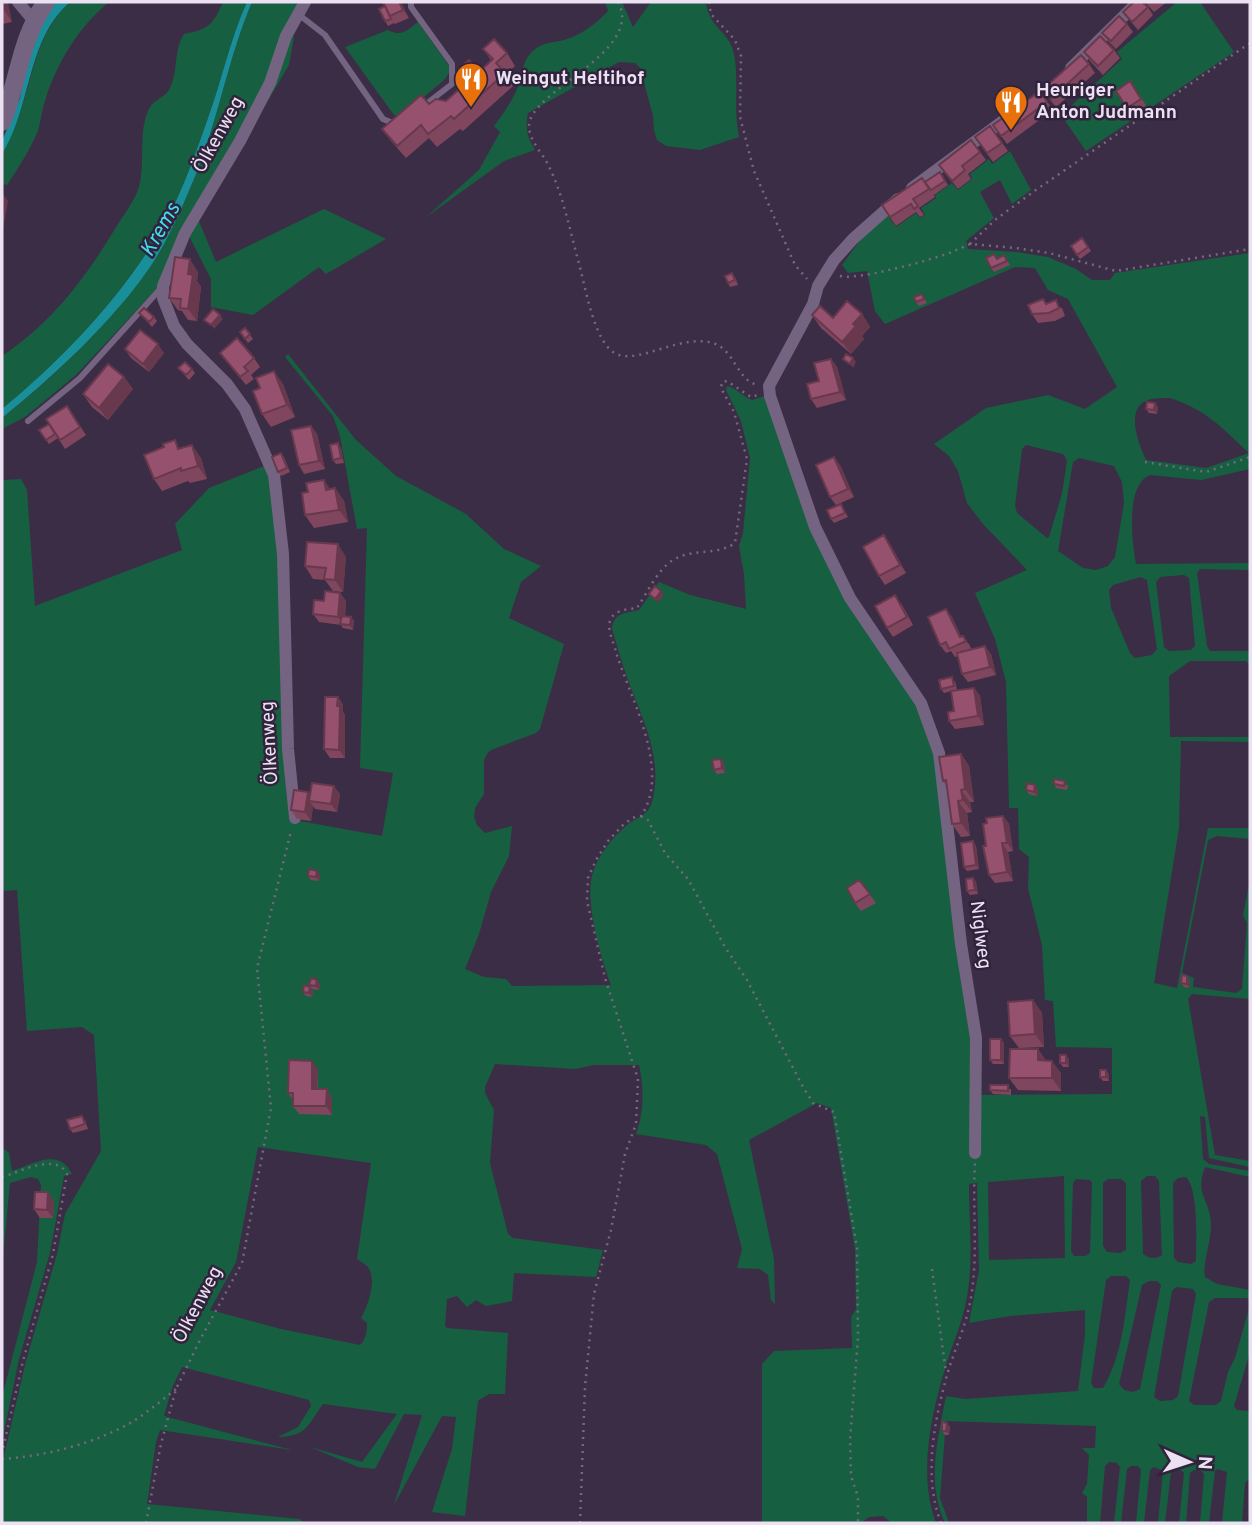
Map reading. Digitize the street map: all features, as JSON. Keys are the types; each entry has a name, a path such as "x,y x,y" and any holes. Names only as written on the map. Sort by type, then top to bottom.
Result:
{"main road":[{"path":"2,122 33,20 46,2"}],"street":[{"path":"18,2 33,20"},
{"name":"Ölkenweg","path":"295,818 288,749 283,554 274,475 246,409 174,326 163,298 163,286 184,233 240,141 270,83 286,36 304,2"},
{"path":"1062,75 1138,2"},
{"path":"769,386 808,314 818,286 853,239 885,209 1021,108"},
{"name":"Niglweg","path":"769,386 770,396 815,527 850,598 921,703 939,753 961,944 976,1038 975,1153"}],"lane":[{"path":"411,2 411,8 452,64 454,74 452,84 411,116"},
{"path":"297,14 325,35 383,119 391,125 401,124"},
{"path":"28,421 80,378 163,286"}],"path":[{"path":"618,2 624,19 620,30 578,76 542,103 531,115 529,126 531,137 552,172 597,327 609,349 619,355 632,356 701,341 715,344 726,351 747,380 755,385 769,386"},
{"path":"709,2 711,14 735,40 741,56 740,117 754,171 795,265 808,281 818,286"},
{"path":"826,273 849,277 872,274 947,254 970,244 995,220 1033,192 1250,43"},
{"path":"970,244 1049,253 1116,271 1250,249"},
{"path":"580,1523 585,1388 594,1294 614,1219 625,1154 636,1124 638,1079 605,978 587,901 588,878 608,841 632,818 641,816 649,805 652,790 647,740 617,655 610,619 614,614 637,608 665,566 674,559 727,549 736,543 747,459 738,422 721,388 722,382 727,381 751,397 769,386"},
{"path":"1145,462 1206,472 1250,457"},
{"path":"641,816 648,820 657,841 688,879 725,947 747,980 790,1065 813,1103 834,1112 857,1248 858,1338 850,1440 851,1476 858,1497 858,1523"},
{"name":"Ölkenweg","path":"146,1523 160,1444 176,1389 242,1263 271,1108 257,968 295,818"},
{"path":"941,1523 931,1492 931,1473 947,1376 970,1304 974,1266 975,1153"},
{"path":"2,1177 57,1163 63,1167 66,1174 53,1254 23,1361 2,1453"},
{"path":"932,1269 947,1376"},
{"path":"2,1459 27,1457 84,1442 132,1422 176,1389"}],"shaded area":[{"path":"70,2 109,2 78,34 62,60 50,87 34,140 7,185 2,184 3,153 17,122 36,58 49,28"},
{"path":"223,2 247,2 194,157 166,221 132,274 93,322 49,368 2,409 2,356 38,328 68,297 130,206 139,187 144,126 150,107 169,90 178,47 184,34 209,25"},
{"path":"252,2 299,2 285,29 294,37 289,65 198,219 216,262 324,209 386,239 326,274 319,267 253,315 211,307 211,279 189,236 160,285 76,375 25,417 2,429 2,418 42,385 98,330 148,270 162,248 198,169"},
{"path":"605,2 622,2 633,27 651,2 706,2 711,18 728,40 734,54 739,137 700,150 666,146 657,140 640,68 635,63 619,62 528,113 527,132 535,150 504,161 425,218 479,170 500,132 494,126 515,94 524,63 530,54 541,45 570,38 588,29 608,11"},
{"path":"1177,2 1200,2 1234,52 1086,151 1061,115 1122,59 1117,52"},
{"path":"418,22 449,66 449,73 402,116 394,115 345,47 388,30 404,32"},
{"path":"1010,151 1031,190 1012,204 1000,180 980,192 994,218 966,241 968,249 1048,257 1076,269 1092,280 1110,280 1115,273 1250,253 1250,469 1201,480 1150,475 1142,481 1137,490 1132,515 1136,564 1250,563 1250,570 1200,569 1197,573 1207,646 1210,651 1250,651 1250,665 1246,661 1190,661 1169,676 1170,737 1250,737 1250,742 1181,741 1179,828 1154,983 1177,988 1208,828 1250,828 1250,839 1217,836 1208,840 1182,973 1194,978 1193,987 1236,993 1242,989 1247,923 1243,915 1250,879 1250,999 1192,994 1188,999 1215,1155 1250,1161 1250,1167 1209,1158 1205,1117 1200,1116 1203,1159 1209,1164 1250,1171 1250,1177 1205,1167 1202,1177 1202,1191 1209,1209 1211,1226 1205,1277 1217,1284 1250,1290 1250,1303 1247,1298 1215,1298 1209,1302 1189,1401 1194,1405 1216,1405 1221,1401 1250,1305 1250,1352 1234,1406 1237,1410 1250,1411 1250,1478 1245,1483 1242,1523 1222,1523 1227,1472 1218,1469 1215,1471 1209,1523 1200,1523 1204,1474 1194,1470 1190,1473 1186,1523 1179,1523 1184,1473 1174,1469 1171,1472 1165,1523 1158,1523 1163,1471 1154,1467 1150,1470 1144,1523 1136,1523 1141,1470 1138,1466 1131,1466 1127,1469 1121,1523 1114,1523 1120,1467 1117,1463 1109,1462 1105,1466 1100,1523 1087,1523 1087,1497 1082,1493 1087,1484 1089,1455 1082,1448 1095,1448 1096,1426 946,1421 940,1498 949,1523 945,1523 936,1492 935,1460 946,1396 966,1399 1078,1391 1085,1335 1085,1310 1010,1316 969,1323 979,1270 977,1183 969,1184 970,1258 966,1302 942,1379 929,1441 928,1483 936,1523 892,1523 883,1516 869,1517 861,1523 762,1523 762,1364 774,1351 852,1348 851,1317 856,1309 855,1249 831,1108 817,1103 749,1140 774,1259 775,1304 771,1300 768,1275 760,1269 737,1268 742,1249 717,1154 706,1145 636,1134 641,1118 642,1100 639,1065 594,1065 575,1069 495,1064 485,1087 485,1093 494,1110 490,1163 508,1234 513,1238 603,1250 596,1277 514,1273 512,1301 486,1306 476,1300 467,1307 457,1296 447,1299 447,1328 508,1333 505,1394 489,1394 478,1401 465,1516 432,1512 452,1449 456,1417 442,1416 394,1505 422,1415 404,1414 375,1469 358,1467 310,1447 362,1462 397,1414 323,1404 301,1432 278,1437 298,1427 311,1406 309,1400 182,1367 172,1388 164,1416 292,1450 160,1430 147,1504 299,1519 306,1523 2,1523 2,1464 65,1214 101,1151 94,1035 82,1027 27,1031 17,890 2,891 2,480 21,479 27,490 35,606 182,550 175,524 209,488 264,466 269,476 278,554 283,750 289,819 382,836 393,773 360,768 367,528 357,529 340,436 333,416 285,357 288,354 356,440 396,476 466,514 504,549 541,566 521,582 509,618 564,644 540,729 536,733 491,750 484,760 484,794 475,808 474,817 477,825 485,833 512,826 509,856 491,892 465,969 484,977 506,979 512,986 611,985 593,919 591,881 595,866 608,845 650,807 655,778 655,764 648,735 612,629 618,617 639,610 659,582 690,595 746,609 739,546 743,533 750,458 741,421 726,390 727,386 752,400 765,396 811,529 916,705 934,754 971,1038 972,1095 1112,1094 1112,1048 1056,1047 1053,1001 1045,1000 1042,945 1028,888 1029,857 1019,849 1018,808 1009,808 1006,682 995,639 975,593 1027,570 967,503 958,471 949,456 934,444 986,408 1048,395 1085,409 1117,387 1068,299 1048,290 1035,268 1015,267 885,324 875,311 867,271 848,273 842,265 858,243 887,214 896,227 916,213 920,218 925,215 921,208 936,198 935,195 952,183 958,190 972,179 970,174 989,159 992,164","holes":["1156,398 1170,398 1194,408 1222,428 1249,453 1206,468 1146,460 1135,419 1141,404","1026,445 1063,454 1067,460 1062,494 1049,537 1017,513 1015,506 1022,449","1079,458 1114,466 1122,482 1124,503 1115,557 1108,566 1096,570 1083,568 1058,551 1073,462","1184,575 1189,578 1195,646 1191,650 1169,651 1164,647 1156,582 1160,577","1141,577 1147,580 1157,649 1152,655 1135,658 1130,653 1111,608 1109,590 1113,585","258,1147 371,1163 357,1259 367,1266 372,1277 369,1299 361,1318 367,1323 364,1340 360,1345 281,1329 210,1310 236,1262","1064,1176 1065,1258 989,1260 988,1182","1147,1176 1155,1176 1159,1181 1162,1255 1152,1258 1143,1254 1141,1181","1186,1177 1195,1204 1196,1261 1191,1264 1178,1262 1174,1258 1173,1183 1178,1178","1076,1179 1090,1180 1090,1253 1074,1256 1071,1251 1073,1183","1108,1179 1121,1179 1126,1183 1126,1250 1120,1253 1107,1252 1103,1246 1103,1183","1111,1276 1126,1276 1130,1280 1119,1349 1103,1388 1094,1388 1091,1383 1106,1280","1157,1281 1161,1285 1140,1389 1133,1392 1124,1390 1119,1384 1142,1285","1176,1287 1193,1289 1196,1294 1178,1396 1173,1400 1160,1401 1154,1397 1172,1291"]},
{"path":"2,1147 9,1153 12,1171 53,1159 67,1166 72,1174 64,1176 50,1253 19,1359 2,1442 2,1397 37,1262 41,1185 38,1179 31,1177 10,1183 2,1266"}],"water":[{"path":"54,2 70,2 45,35 12,136 2,154 2,141 20,98 29,54 39,24"},
{"name":"Krems","path":"247,2 252,2 198,169 182,208 155,259 99,330 2,418 2,409 49,368 113,299 166,221 194,157"}],"building":[{"path":"383,2 399,2 403,10 390,16"},
{"path":"1134,2 1142,2 1148,7 1132,22 1123,12"},
{"path":"385,6 391,19 385,21 379,9"},
{"path":"1119,16 1127,24 1111,41 1102,33"},
{"path":"1100,36 1114,50 1098,66 1084,52"},
{"path":"494,39 507,53 496,63 505,73 454,119 451,116 428,134 421,125 397,146 382,129 421,95 429,104 436,99 446,101 472,78 462,66 469,60 479,72 493,59 483,49"},
{"path":"1081,55 1089,64 1051,99 1042,90"},
{"path":"1130,81 1141,99 1127,108 1116,91"},
{"path":"1040,91 1047,102 1001,136 993,125"},
{"path":"990,126 1002,143 987,153 975,137"},
{"path":"971,140 980,152 962,166 965,170 952,181 939,165"},
{"path":"940,172 945,181 931,190 925,182"},
{"path":"922,178 929,189 913,199 918,206 914,209 911,204 890,217 882,205"},
{"path":"1082,238 1088,247 1077,255 1071,246"},
{"path":"994,254 997,259 1004,255 1007,261 991,268 986,258"},
{"path":"175,257 190,259 188,274 193,275 188,309 180,308 181,299 169,298"},
{"path":"732,273 735,280 728,283 725,276"},
{"path":"922,294 924,299 916,302 914,297"},
{"path":"1043,299 1046,304 1056,300 1059,308 1049,313 1032,314 1028,305"},
{"path":"847,301 862,314 842,342 812,315 820,306 833,318"},
{"path":"144,308 154,317 149,322 139,313"},
{"path":"213,309 220,315 211,325 204,320"},
{"path":"245,328 250,334 245,339 240,332"},
{"path":"140,330 158,344 143,364 125,349"},
{"path":"237,338 254,358 244,367 248,371 240,377 220,353"},
{"path":"846,354 853,358 850,364 843,359"},
{"path":"831,359 840,392 811,399 807,384 819,381 814,363"},
{"path":"185,362 192,369 186,375 178,368"},
{"path":"108,364 124,377 99,408 83,394"},
{"path":"274,371 287,405 262,414 253,391 260,388 256,378"},
{"path":"1147,402 1155,403 1154,410 1146,409"},
{"path":"67,406 80,427 60,440 46,419"},
{"path":"49,424 55,434 46,440 39,430"},
{"path":"311,426 319,461 299,465 291,430"},
{"path":"175,440 178,449 192,445 198,466 181,471 181,468 154,479 144,455"},
{"path":"338,443 341,458 333,460 330,445"},
{"path":"281,453 287,468 278,472 272,457"},
{"path":"834,457 848,489 830,497 816,465"},
{"path":"324,480 326,490 335,488 339,510 305,515 302,493 308,492 306,483"},
{"path":"841,504 845,513 831,519 827,510"},
{"path":"884,535 900,565 879,576 863,547"},
{"path":"307,542 338,544 335,580 324,579 326,568 305,566"},
{"path":"655,586 661,591 655,599 649,594"},
{"path":"325,591 340,593 338,617 313,614 314,600 324,601"},
{"path":"895,595 907,617 887,628 875,606"},
{"path":"946,609 960,637 963,636 966,641 949,649 946,642 940,645 928,617"},
{"path":"342,616 351,617 350,625 340,624"},
{"path":"985,646 990,667 962,674 957,653"},
{"path":"952,677 954,686 941,689 939,680"},
{"path":"974,688 978,716 949,721 948,712 954,711 951,691"},
{"path":"325,697 338,697 339,750 324,749"},
{"path":"961,754 965,789 961,790 963,800 958,801 961,823 952,824 946,780 943,781 939,757"},
{"path":"721,759 722,768 714,770 712,760"},
{"path":"1054,779 1065,781 1064,786 1054,784"},
{"path":"312,783 334,786 331,804 309,801"},
{"path":"1027,783 1035,785 1034,792 1026,790"},
{"path":"294,790 308,792 305,812 291,810"},
{"path":"1003,816 1007,843 1002,843 1007,872 989,875 983,846 986,846 983,824 987,823 986,818"},
{"path":"973,841 976,865 964,867 961,843"},
{"path":"309,869 317,871 316,877 308,876"},
{"path":"973,878 975,890 967,891 966,879"},
{"path":"859,880 870,894 855,903 847,888"},
{"path":"1182,975 1187,976 1187,984 1181,983"},
{"path":"311,978 317,980 316,986 309,985"},
{"path":"304,985 310,987 309,993 303,992"},
{"path":"1033,1000 1035,1034 1010,1036 1008,1002"},
{"path":"990,1039 1001,1039 1001,1060 990,1060"},
{"path":"1010,1049 1038,1049 1038,1060 1052,1061 1052,1078 1009,1078"},
{"path":"1060,1055 1066,1055 1066,1063 1060,1063"},
{"path":"289,1060 312,1061 312,1089 327,1089 326,1106 293,1106 293,1093 288,1093"},
{"path":"1100,1070 1106,1070 1106,1077 1100,1077"},
{"path":"990,1085 1008,1085 1008,1091 990,1090"},
{"path":"82,1116 85,1124 70,1129 67,1120"},
{"path":"35,1192 48,1192 47,1210 34,1209"},
{"path":"942,1422 947,1423 946,1431 942,1431"}],"place":[{"name":"Weingut Heltihof","path":"471,109"},
{"name":"Heuriger Anton Judmann","path":"1011,132"}]}
